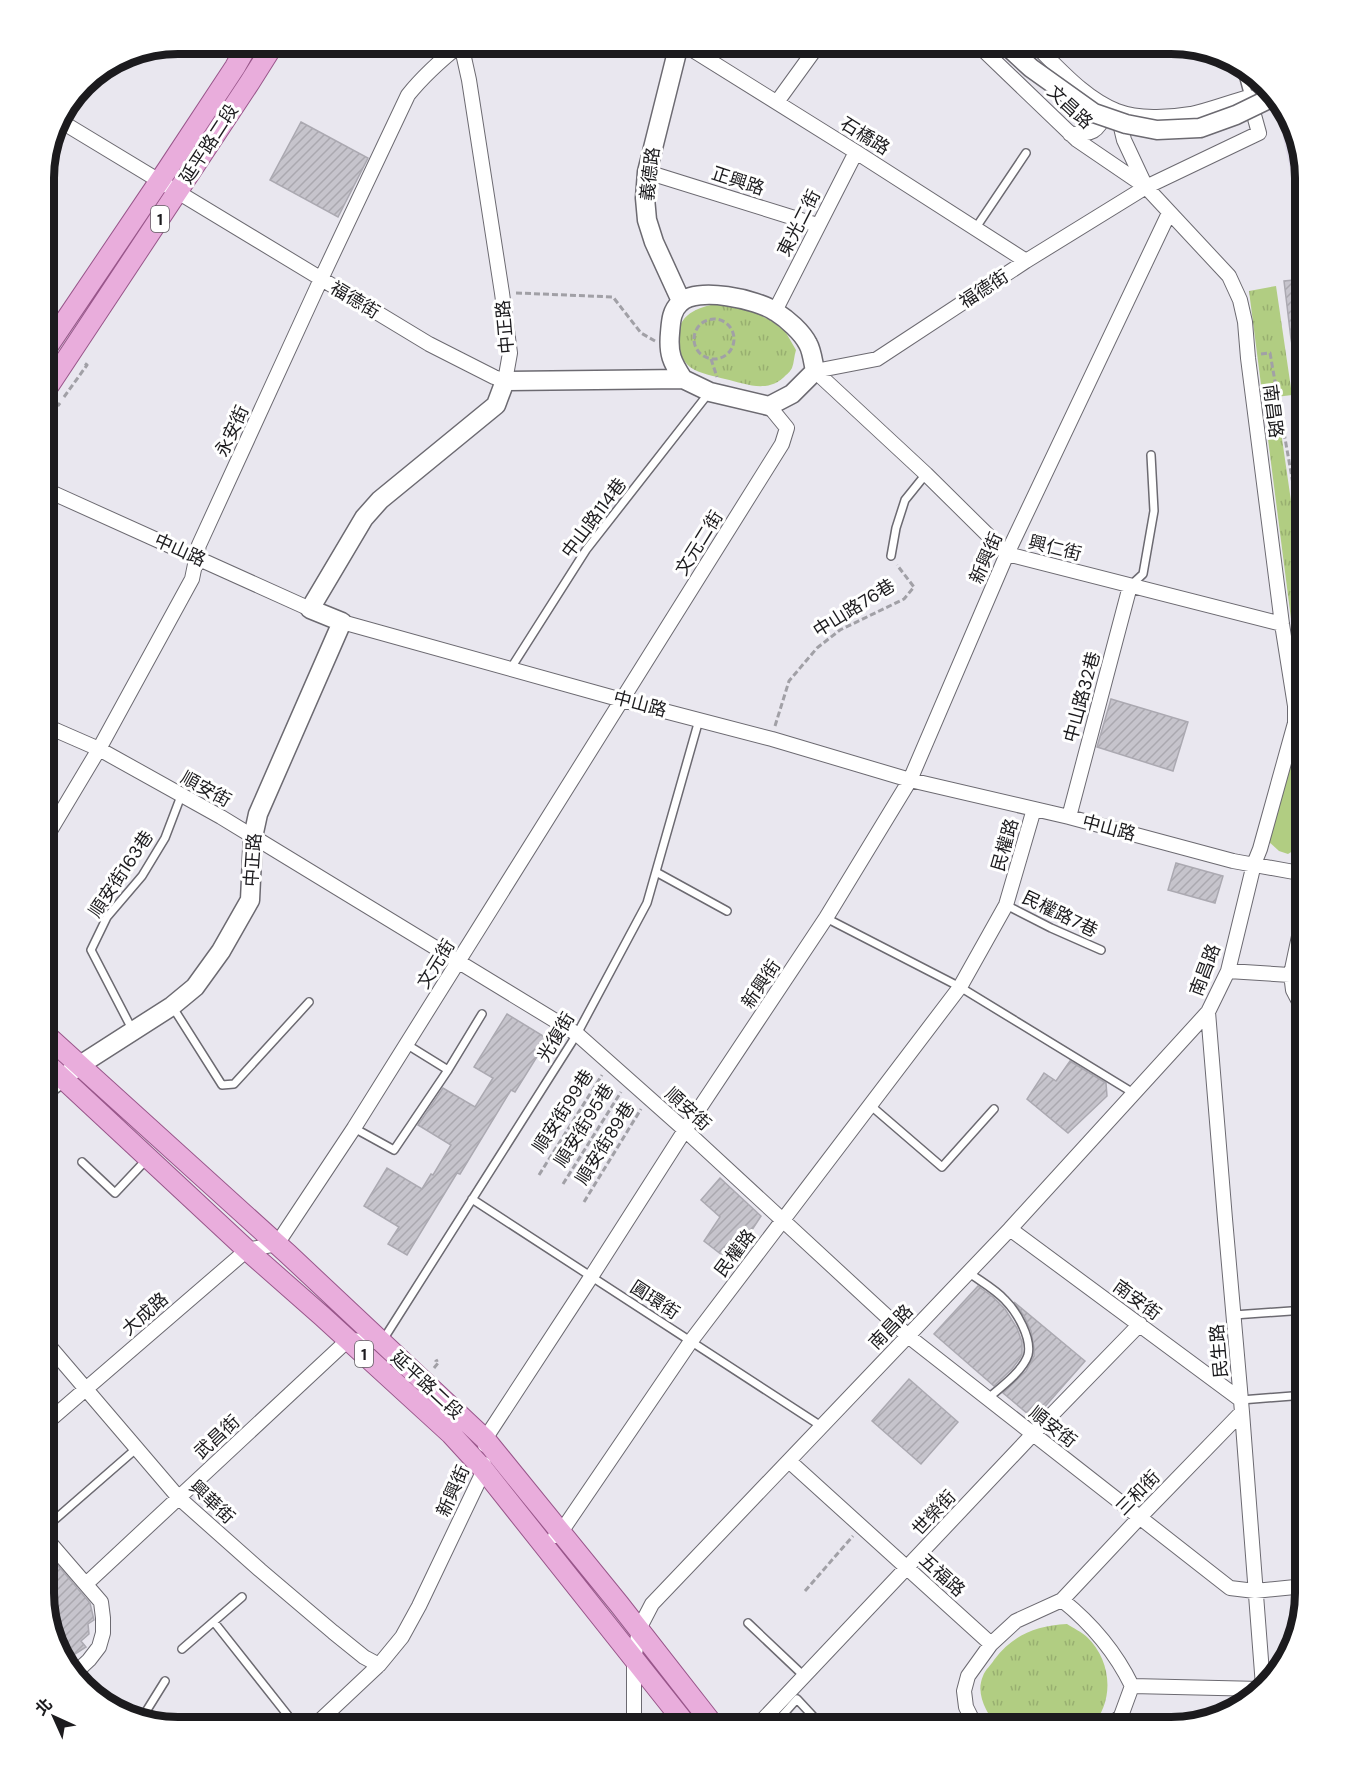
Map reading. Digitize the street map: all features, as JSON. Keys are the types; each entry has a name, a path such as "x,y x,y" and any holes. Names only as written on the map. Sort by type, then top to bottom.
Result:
{"main road":[{"name":"延平路二段","path":"54,337 242,54"},
{"name":"延平路二段","path":"54,378 268,54"},
{"name":"義德路","path":"678,54 647,172 645,198 647,220 654,242 681,301"},
{"path":"1016,54 1031,68 1094,113 1125,124 1157,130 1200,128 1236,115 1267,100"},
{"path":"683,380 673,364 668,348 674,309 681,301 699,295 734,296 775,310 798,330 809,344 815,371 792,394 769,406"},
{"name":"福德街","path":"505,381 683,380 710,392 769,406"},
{"name":"中正路","path":"310,609 364,518 380,500 496,405 505,381"},
{"name":"中山路","path":"310,609 342,622"},
{"name":"中正路","path":"54,1084 172,1006 195,987 220,951 250,900 253,837 258,814 342,622"},
{"name":"延平路二段","path":"54,1042 485,1438 639,1629 707,1717"},
{"name":"延平路二段","path":"54,1070 247,1250 451,1434 484,1470 544,1544 679,1717"}],"street":[{"name":"永安街","path":"54,824 99,748 192,579 199,545 408,96 434,65 448,54"},
{"name":"中正路","path":"463,54 471,91 510,353 505,381"},
{"name":"石橋路","path":"698,54 1026,261"},
{"path":"777,102 812,54"},
{"name":"文昌路","path":"987,54 1070,134 1109,164 1146,187"},
{"name":"文昌路","path":"1045,54 1085,91 1117,111"},
{"name":"福德街","path":"815,371 877,359 1026,261 1146,187 1259,133 1249,97"},
{"path":"1146,187 1124,140 1117,111 1156,116 1190,114 1249,97"},
{"path":"1070,134 1088,134 1095,130 1101,124 1106,112 1102,103"},
{"name":"福德街","path":"66,125 429,344 505,381"},
{"name":"東光二街","path":"775,310 856,152"},
{"name":"正興路","path":"647,172 818,225"},
{"name":"南昌路","path":"1146,187 1229,276 1240,300 1245,322 1282,624 1295,709"},
{"name":"新興街","path":"326,1717 379,1665 402,1637 484,1470 485,1438 826,918 910,780 1007,554 1169,213"},
{"name":"興仁街","path":"815,371 926,474 1007,554 1282,624"},
{"name":"文元二街","path":"621,700 782,444 787,428 769,406"},
{"name":"中山路","path":"54,493 310,609"},
{"name":"中山路32巷","path":"1069,818 1130,586"},
{"name":"中山路","path":"342,622 621,700 772,739 910,780 1034,809 1233,861 1295,872"},
{"name":"文元街","path":"277,1245 354,1128 621,700"},
{"name":"順安街","path":"54,729 99,748 253,837 577,1034 685,1130 908,1336 1139,1518 1230,1588 1255,1591 1295,1587"},
{"name":"南昌路","path":"634,1717 634,1660 639,1629 652,1604 1010,1229 1208,1012 1228,971 1254,864 1295,740"},
{"name":"民權路","path":"544,1544 561,1532 691,1341 960,987 1006,905 1034,809"},
{"path":"1228,971 1295,975"},
{"name":"民生路","path":"1208,1012 1242,1406 1261,1678"},
{"name":"南安街","path":"1010,1229 1140,1324 1242,1406"},
{"path":"247,1250 277,1245"},
{"name":"大成路","path":"54,1416 247,1250"},
{"name":"世榮街","path":"767,1717 1140,1324"},
{"path":"348,1340 382,1342"},
{"name":"武昌街","path":"86,1584 348,1340"},
{"name":"興華街","path":"54,1351 179,1498 333,1632 364,1657 379,1665"},
{"name":"三和街","path":"1062,1600 1242,1406"},
{"name":"五福路","path":"789,1461 991,1644"},
{"path":"54,1548 101,1602 103,1633 99,1647 80,1668"},
{"path":"971,1717 966,1707 964,1691 968,1676 991,1644 1017,1621 1062,1600 1097,1631 1121,1663 1132,1686 1120,1717"},
{"path":"1132,1686 1250,1688"}],"lane":[{"name":"福德街","path":"1244,78 1249,97"},
{"path":"975,229 1026,153"},
{"name":"中山路114巷","path":"511,668 586,550 710,392"},
{"path":"1130,586 1143,574 1155,511 1151,455"},
{"name":"中山路76巷","path":"891,556 896,528 905,500 926,474"},
{"name":"光復街","path":"382,1342 577,1034 647,903 699,720"},
{"name":"順安街163巷","path":"134,1032 91,950 107,917 142,876 165,838 181,796"},
{"path":"656,872 727,910"},
{"name":"民權路7巷","path":"1006,905 1101,951"},
{"path":"826,918 960,987 1135,1094"},
{"path":"172,1006 222,1085 234,1084 309,1002"},
{"path":"354,1128 394,1150 448,1070 482,1014"},
{"path":"406,1044 448,1070"},
{"path":"870,1105 942,1167 994,1109"},
{"path":"82,1162 115,1194 149,1157"},
{"name":"圓環街","path":"472,1199 821,1426"},
{"path":"968,1272 1005,1300 1021,1323 1029,1341 1028,1356 1017,1373 987,1399"},
{"path":"1234,1315 1295,1311"},
{"path":"1242,1406 1295,1397"},
{"path":"54,1529 137,1448"},
{"path":"182,1649 242,1597"},
{"path":"214,1622 288,1717"},
{"path":"748,1623 805,1677"},
{"path":"145,1713 165,1681"},
{"path":"781,1717 797,1699 813,1717"}],"path":[{"path":"502,293 613,297 641,333 668,348"},
{"path":"712,318 726,321 734,333 734,342 729,352 717,359 701,354 694,342 695,331 699,325 712,318"},
{"path":"1248,358 1270,353 1295,495"},
{"path":"54,411 87,365"},
{"name":"中山路76巷","path":"772,739 789,681 817,648 840,630 904,599 914,587 891,556"},
{"name":"順安街99巷","path":"538,1175 610,1063"},
{"name":"順安街95巷","path":"562,1184 629,1080"},
{"name":"順安街89巷","path":"584,1202 648,1097"},
{"path":"805,1591 861,1527"}],"shaded area":[{"path":"1278,116 1291,146 1295,190"}],"green space":[{"path":"1276,286 1292,395 1276,397 1295,529 1295,650 1249,291"},
{"path":"719,303 741,306 770,320 785,331 796,350 792,368 788,374 772,384 757,386 707,374 688,365 679,346 680,326 684,319 695,310"},
{"path":"1295,750 1295,850 1288,854 1279,851 1268,841"},
{"path":"1067,1624 1085,1635 1102,1658 1106,1669 1107,1694 1099,1717 991,1717 983,1703 980,1690 985,1672 1001,1651 1017,1638 1045,1627"}],"building":[{"path":"301,122 368,158 338,217 270,180"},
{"path":"1295,280 1295,361 1291,339 1284,281"},
{"path":"1111,699 1188,722 1173,771 1097,747"},
{"path":"1176,863 1223,876 1215,903 1168,890"},
{"path":"507,1014 548,1039 515,1092 511,1090 407,1255 388,1244 399,1227 364,1206 387,1168 422,1189 431,1174 433,1175 451,1145 418,1125 443,1088 475,1107 493,1078 474,1067"},
{"path":"1070,1061 1106,1083 1107,1096 1068,1133 1027,1099 1044,1073 1056,1081"},
{"path":"720,1178 761,1216 731,1262 704,1241 720,1217 701,1200"},
{"path":"978,1286 1005,1309 1017,1328 1022,1342 1020,1358 994,1386 934,1334"},
{"path":"1014,1302 1085,1361 1034,1419 1003,1393 1026,1371 1034,1356 1031,1331"},
{"path":"909,1379 958,1422 921,1464 872,1421"},
{"path":"54,1561 90,1603 94,1620 88,1624 89,1634 81,1641 86,1647 72,1656 61,1633 54,1601"}],"waterway":[{"path":"1294,378 1295,384"}]}
